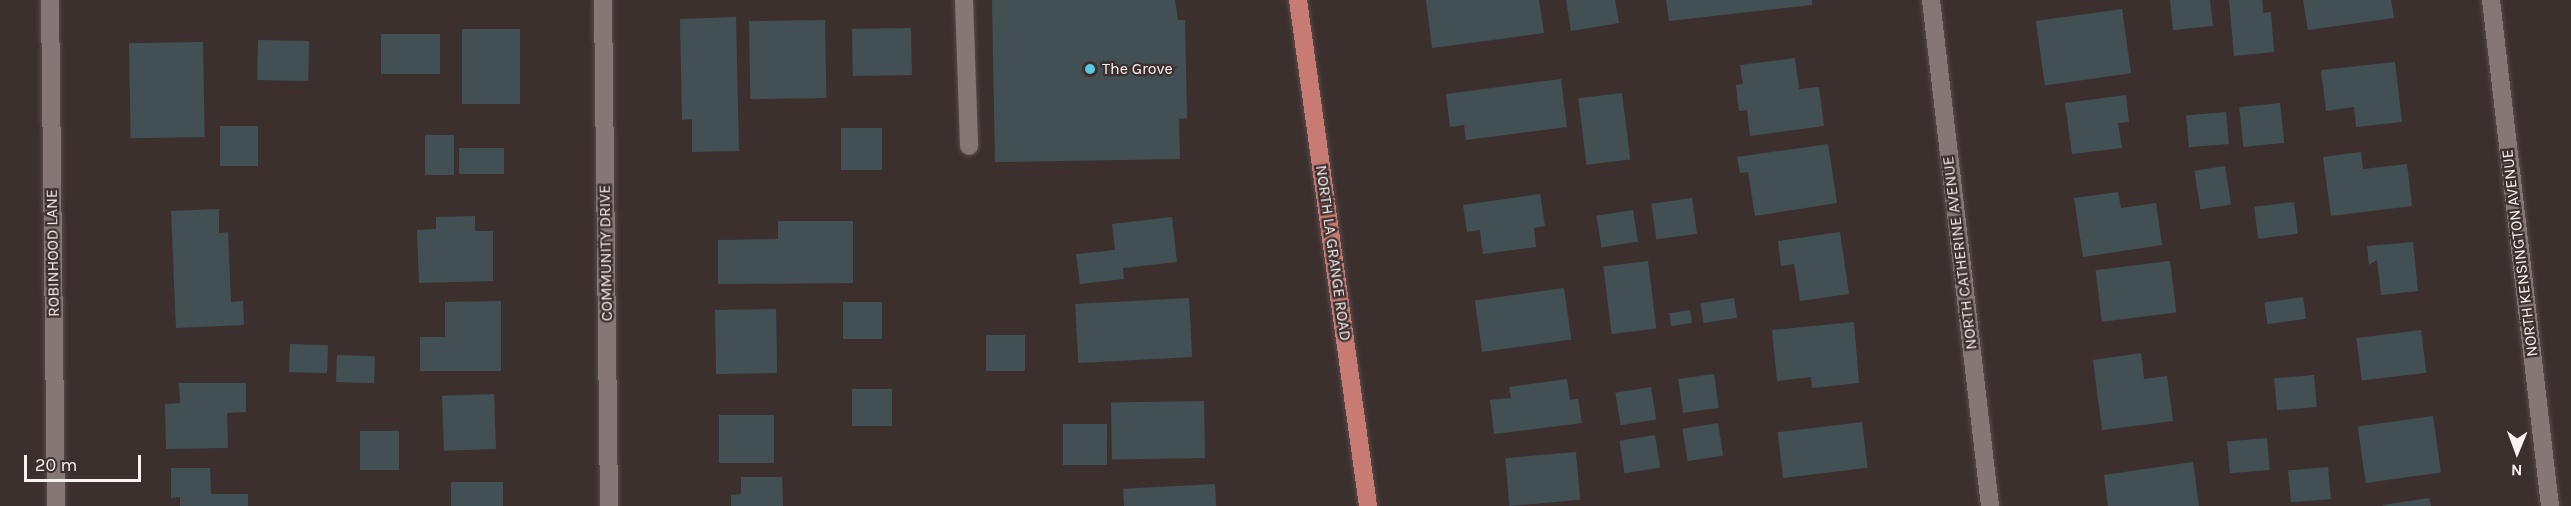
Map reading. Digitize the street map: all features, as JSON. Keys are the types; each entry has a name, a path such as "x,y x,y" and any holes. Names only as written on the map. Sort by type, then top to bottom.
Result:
{"main road":[{"name":"NORTH LA GRANGE ROAD","path":"1298,0 1368,506"}],"street":[{"name":"ROBINHOOD LANE","path":"50,0 56,506"},
{"name":"COMMUNITY DRIVE","path":"603,0 609,506"},
{"path":"964,0 969,146"},
{"name":"NORTH CATHERINE AVENUE","path":"1931,0 1990,506"},
{"name":"NORTH KENSINGTON AVENUE","path":"2491,0 2550,506"}],"building":[{"name":"The Grove","path":"992,0 1175,0 1178,20 1185,20 1187,118 1179,119 1180,159 995,162"},
{"path":"1426,0 1539,0 1544,33 1432,48"},
{"path":"1566,0 1615,0 1619,23 1571,31"},
{"path":"1666,0 1812,0 1812,5 1669,21"},
{"path":"2170,0 2210,0 2213,26 2173,30"},
{"path":"2229,0 2262,0 2263,13 2271,12 2274,52 2234,56"},
{"path":"2303,0 2391,0 2394,18 2308,30"},
{"path":"2122,9 2131,73 2045,85 2036,21"},
{"path":"736,17 739,151 692,152 692,119 682,120 680,19"},
{"path":"825,20 826,98 750,99 749,21"},
{"path":"911,28 912,75 853,76 852,29"},
{"path":"462,29 520,29 520,104 462,104"},
{"path":"381,34 440,34 440,74 381,74"},
{"path":"258,40 309,41 308,81 257,80"},
{"path":"203,42 205,137 131,138 129,43"},
{"path":"1795,58 1799,89 1819,87 1824,126 1750,136 1747,110 1739,111 1736,85 1743,84 1740,65"},
{"path":"2395,62 2402,122 2356,127 2354,107 2326,111 2321,70"},
{"path":"1561,79 1567,127 1466,140 1464,125 1450,127 1446,94"},
{"path":"1622,93 1630,160 1586,165 1578,98"},
{"path":"2126,95 2129,122 2118,123 2122,148 2072,154 2065,103"},
{"path":"2280,103 2284,143 2243,147 2239,107"},
{"path":"2226,112 2229,144 2189,147 2186,115"},
{"path":"220,126 258,126 258,166 220,166"},
{"path":"841,128 882,128 882,170 841,170"},
{"path":"425,135 454,135 454,175 425,175"},
{"path":"1828,144 1837,203 1755,216 1748,172 1740,173 1737,157"},
{"path":"459,148 504,148 504,174 459,174"},
{"path":"2361,152 2363,169 2407,164 2412,206 2331,216 2323,157"},
{"path":"2225,166 2231,205 2200,209 2194,171"},
{"path":"2118,192 2121,208 2156,203 2162,245 2083,257 2074,198"},
{"path":"1540,194 1545,226 1534,228 1536,247 1483,254 1480,230 1467,232 1463,205"},
{"path":"1692,198 1697,234 1656,239 1651,204"},
{"path":"2294,202 2298,234 2258,239 2254,207"},
{"path":"219,209 219,233 228,232 231,302 243,301 244,325 176,328 171,211"},
{"path":"1633,210 1638,242 1601,247 1596,216"},
{"path":"475,216 475,231 493,231 493,281 419,283 417,230 436,229 436,217"},
{"path":"1172,217 1177,262 1123,268 1124,279 1080,284 1076,254 1115,250 1112,224"},
{"path":"778,221 853,221 853,283 718,284 718,240 778,239"},
{"path":"1840,232 1849,294 1800,301 1794,264 1781,266 1778,241"},
{"path":"2413,242 2418,291 2381,295 2377,260 2369,265 2367,246"},
{"path":"1648,261 1656,328 1612,334 1603,266"},
{"path":"2170,261 2176,313 2102,322 2096,270"},
{"path":"1564,288 1571,339 1482,352 1475,301"},
{"path":"2303,297 2306,319 2267,324 2264,302"},
{"path":"1189,298 1192,357 1078,363 1075,304"},
{"path":"1734,298 1737,318 1704,323 1700,303"},
{"path":"501,301 501,371 420,371 420,337 445,337 445,302"},
{"path":"843,302 882,302 882,339 843,339"},
{"path":"776,309 777,373 716,374 715,310"},
{"path":"1690,310 1692,323 1671,326 1669,313"},
{"path":"1854,322 1859,383 1812,388 1811,377 1777,381 1772,330"},
{"path":"2421,330 2426,373 2362,381 2356,338"},
{"path":"986,335 1025,335 1025,371 986,371"},
{"path":"290,344 328,345 327,373 289,372"},
{"path":"2141,353 2144,379 2167,376 2173,421 2102,430 2093,360"},
{"path":"337,355 375,356 374,383 336,382"},
{"path":"1714,374 1719,408 1683,413 1678,379"},
{"path":"2314,375 2317,407 2277,410 2274,378"},
{"path":"1567,379 1570,400 1578,399 1582,423 1494,434 1490,400 1511,398 1509,387"},
{"path":"179,383 246,383 246,412 227,413 228,448 166,449 165,404 180,403"},
{"path":"1651,387 1656,420 1621,425 1615,393"},
{"path":"852,389 892,389 892,426 852,426"},
{"path":"494,394 496,449 444,451 442,396"},
{"path":"1204,401 1205,458 1112,460 1111,403"},
{"path":"719,415 774,415 774,463 719,463"},
{"path":"2433,416 2441,472 2366,483 2358,427"},
{"path":"1862,422 1868,468 1783,478 1778,432"},
{"path":"1718,423 1723,456 1688,461 1682,429"},
{"path":"1063,424 1107,424 1107,465 1063,465"},
{"path":"360,431 399,431 399,470 360,470"},
{"path":"1655,435 1660,468 1625,473 1619,441"},
{"path":"2267,438 2270,470 2230,473 2227,441"},
{"path":"1576,452 1580,500 1509,506 1505,458"},
{"path":"2193,462 2199,506 2108,506 2104,475"},
{"path":"2328,467 2331,499 2291,502 2288,470"},
{"path":"171,468 210,468 211,494 248,494 248,506 180,506 180,497 171,498"},
{"path":"741,477 782,477 783,506 731,506 731,495 741,494"},
{"path":"451,482 503,482 503,506 451,506"},
{"path":"1215,484 1216,506 1124,506 1123,489"},
{"path":"2429,498 2431,506 2383,506 2383,505"}],"place":[{"name":"The Grove","path":"1090,69"}]}
